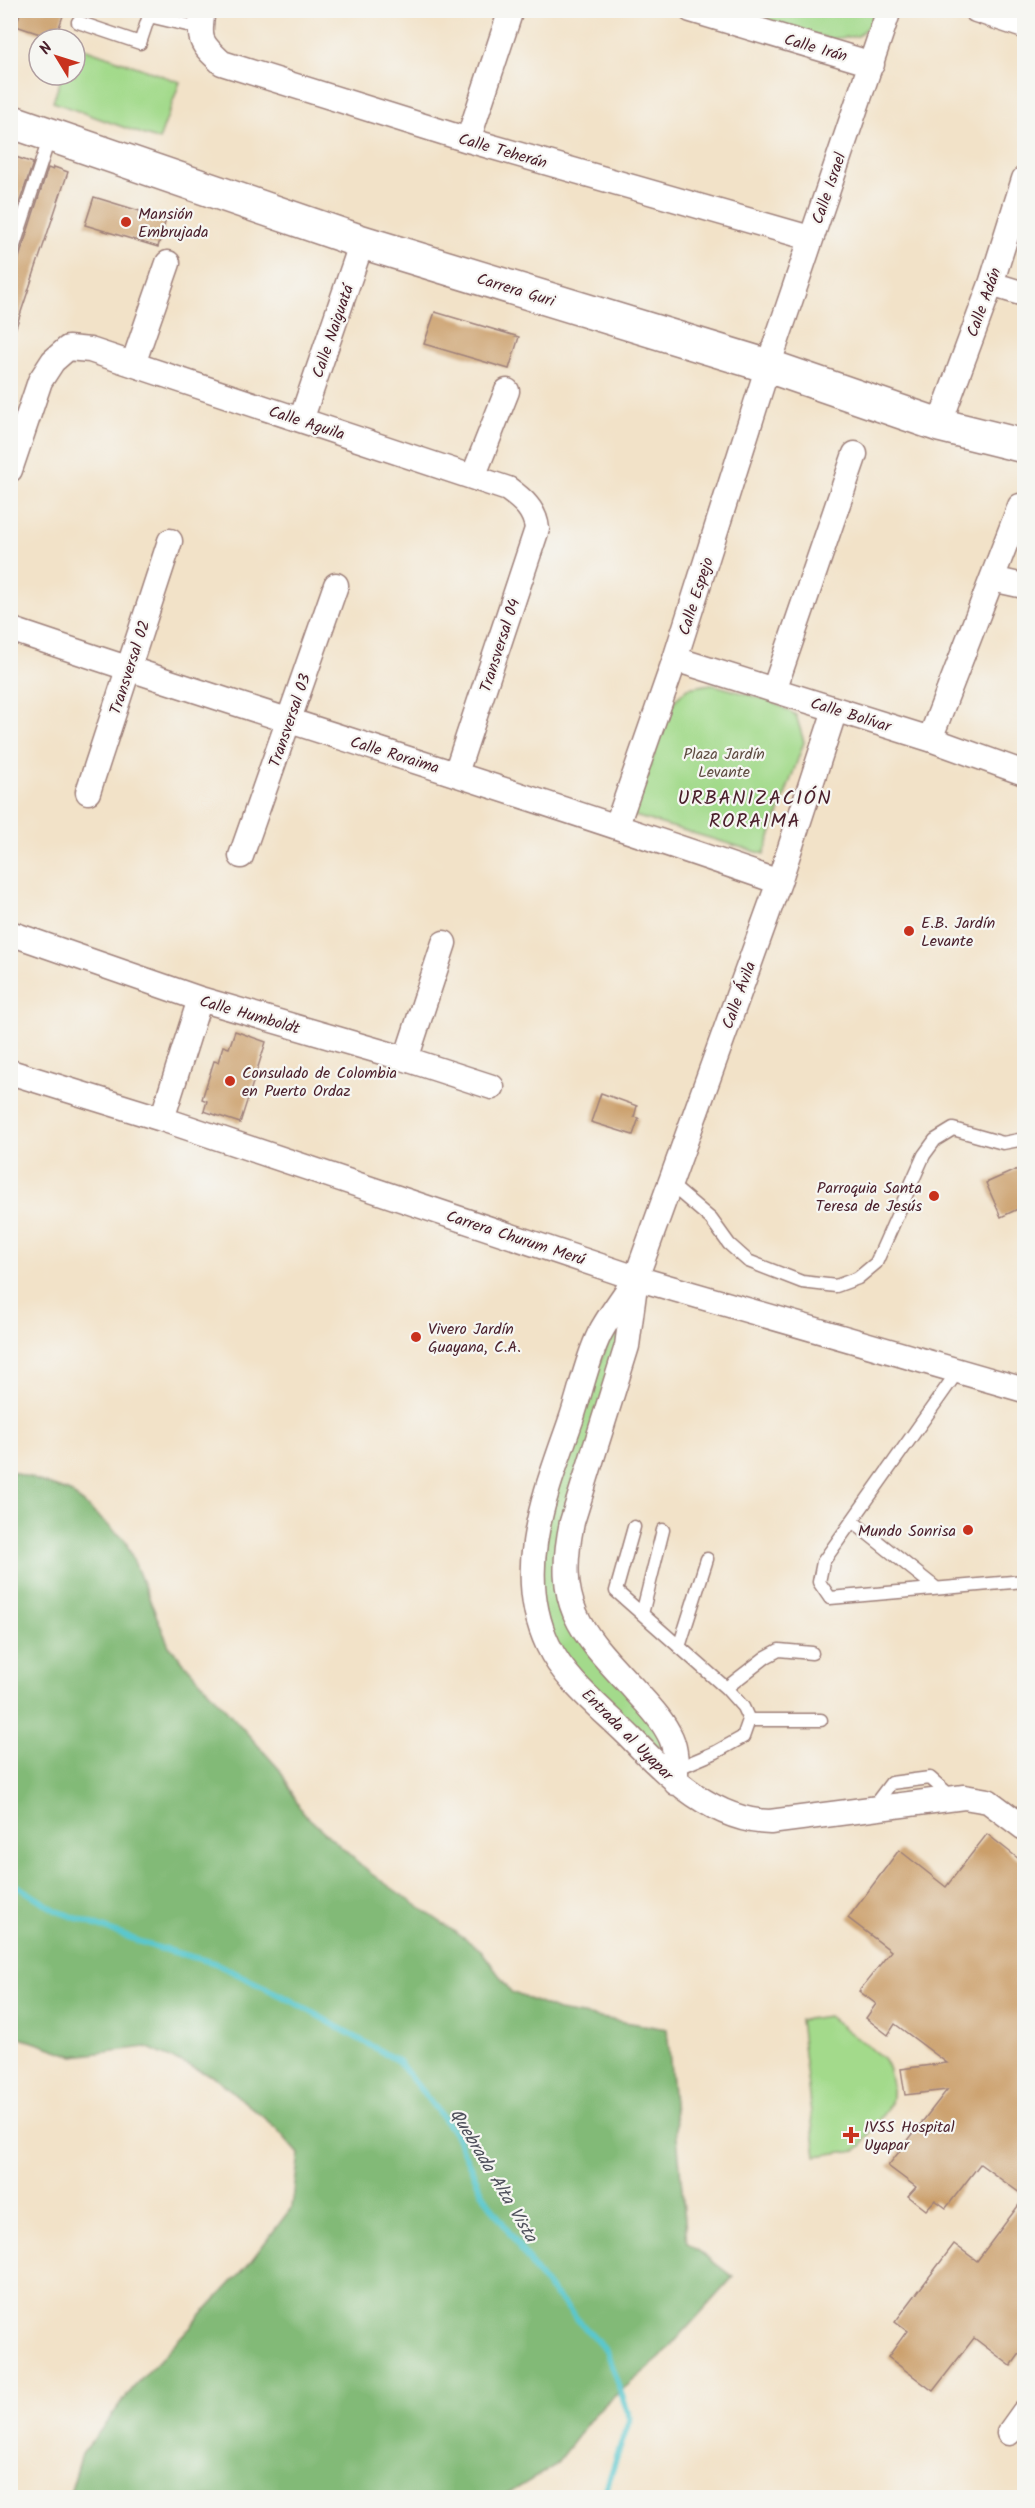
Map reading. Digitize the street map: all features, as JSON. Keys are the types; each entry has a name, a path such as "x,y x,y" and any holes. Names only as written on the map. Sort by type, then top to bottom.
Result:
{"street":[{"path":"468,140 511,10"},
{"name":"Calle Irán","path":"691,10 740,17 872,64"},
{"name":"Calle Israel","path":"768,366 889,10"},
{"path":"976,10 1024,26"},
{"name":"Calle Teherán","path":"202,28 222,63 468,140 810,238"},
{"name":"Carrera Guri","path":"10,121 362,242 768,366 939,425 1024,446"},
{"name":"Calle Adán","path":"939,425 991,284 1024,179"},
{"name":"Calle Naiguatá","path":"302,420 362,242"},
{"path":"133,364 168,263"},
{"path":"991,284 1024,294"},
{"name":"Calle Aguila","path":"10,470 40,381 53,361 68,348 90,350 508,489 536,516"},
{"name":"Calle Espejo","path":"617,825 675,659 768,366"},
{"path":"473,477 507,391"},
{"path":"774,690 855,454"},
{"path":"930,739 1020,507"},
{"name":"Transversal 04","path":"456,773 537,529 536,516"},
{"name":"Transversal 02","path":"88,792 170,541"},
{"path":"992,579 1024,586"},
{"name":"Transversal 03","path":"241,856 336,585"},
{"name":"Calle Roraima","path":"10,629 289,722 617,825 779,882"},
{"name":"Calle Bolívar","path":"675,659 930,739 1024,773"},
{"name":"Calle Ávila","path":"636,1278 779,882 835,710"},
{"name":"Calle Humboldt","path":"10,933 200,999 406,1059 492,1087"},
{"path":"406,1059 444,943"},
{"path":"162,1119 200,999"},
{"name":"Carrera Churum Merú","path":"10,1072 162,1119 636,1278 1024,1390"},
{"name":"Entrada al Uyapar","path":"636,1278 599,1335 553,1472 536,1530 532,1588 542,1629 559,1663 676,1776"},
{"name":"Entrada al Uyapar","path":"636,1278 627,1346 572,1522 566,1568 574,1615 598,1652 657,1715 671,1738 676,1756 676,1776"},
{"path":"676,1776 719,1810 753,1822 770,1822 964,1797 988,1801 1024,1828"},
{"path":"1008,2433 1024,2412"}],"lane":[{"path":"78,22 140,43 150,13 202,28"},
{"path":"10,258 51,134"},
{"path":"670,1184 711,1219 729,1244 748,1261 802,1282 836,1286 858,1278 876,1263 924,1155 934,1140 953,1129 1003,1143 1024,1139"},
{"path":"958,1371 823,1562 819,1582 830,1598 1024,1581"},
{"path":"852,1521 936,1588"},
{"path":"634,1527 615,1589 726,1688 743,1707 749,1720 743,1737 676,1776"},
{"path":"642,1614 663,1530"},
{"path":"679,1647 707,1558"},
{"path":"726,1688 779,1650 812,1653"},
{"path":"749,1720 821,1720"}],"green space":[{"path":"764,10 877,11 872,22 858,36 830,39 768,21"},
{"path":"87,49 180,82 159,140 53,102 58,87 87,87"},
{"name":"Plaza Jardín Levante","path":"711,684 771,701 796,715 804,742 764,854 631,815 675,700 688,688"},
{"path":"636,1278 572,1522 568,1591 658,1715 676,1783 577,1684 537,1610 553,1472"},
{"path":"11,1471 70,1492 125,1540 169,1646 280,1770 302,1812 370,1873 481,1950 511,1992 558,2011 667,2029 687,2242 733,2277 660,2358 596,2412 554,2466 503,2497 69,2497 82,2454 134,2387 247,2266 292,2207 299,2154 276,2128 216,2078 146,2047 74,2056 13,2035 11,2032"},
{"path":"828,2016 883,2058 890,2074 892,2098 891,2103 856,2150 816,2156 800,2020"}],"building":[{"path":"21,10 65,10 59,27 27,27 27,30 16,26"},
{"path":"10,155 33,163 10,230"},
{"path":"54,167 68,172 13,336 10,336 10,266 18,261 48,168 53,170"},
{"name":"Mansión Embrujada","path":"94,197 166,219 158,247 85,225"},
{"path":"435,312 519,337 509,369 424,344"},
{"name":"Consulado de Colombia en Puerto Ordaz","path":"235,1031 266,1042 240,1123 204,1111 207,1101 202,1099 214,1061 218,1062 223,1046 229,1048"},
{"path":"601,1093 637,1106 634,1117 639,1118 633,1135 591,1122"},
{"path":"1020,1168 1024,1179 1024,1206 1001,1217 986,1183"},
{"path":"987,1834 1024,1863 1024,2196 980,2164 946,2208 935,2200 926,2210 908,2196 916,2187 888,2166 947,2090 905,2095 901,2069 947,2063 895,2024 888,2035 866,2018 876,2004 859,1991 891,1951 848,1918 899,1850 946,1887"},
{"path":"1024,2198 1024,2348 1011,2366 974,2338 933,2391 888,2357 907,2331 895,2322 954,2244 977,2261"}],"waterway":[{"name":"Quebrada Alta Vista","path":"10,1876 14,1884 57,1911 155,1947 215,1963 290,2000 398,2061 454,2132 483,2194 541,2279 606,2351 630,2418 603,2498"}],"place":[{"name":"Mansión Embrujada","path":"126,222"},
{"name":"E.B. Jardín Levante","path":"909,931"},
{"name":"Consulado de Colombia en Puerto Ordaz","path":"230,1081"},
{"name":"Parroquia Santa Teresa de Jesús","path":"934,1196"},
{"name":"Vivero Jardín Guayana, C.A.","path":"416,1337"},
{"name":"Mundo Sonrisa","path":"968,1530"},
{"name":"IVSS Hospital Uyapar","path":"851,2135"}],"district":[{"name":"URBANIZACIÓN RORAIMA","path":"755,808"}]}
